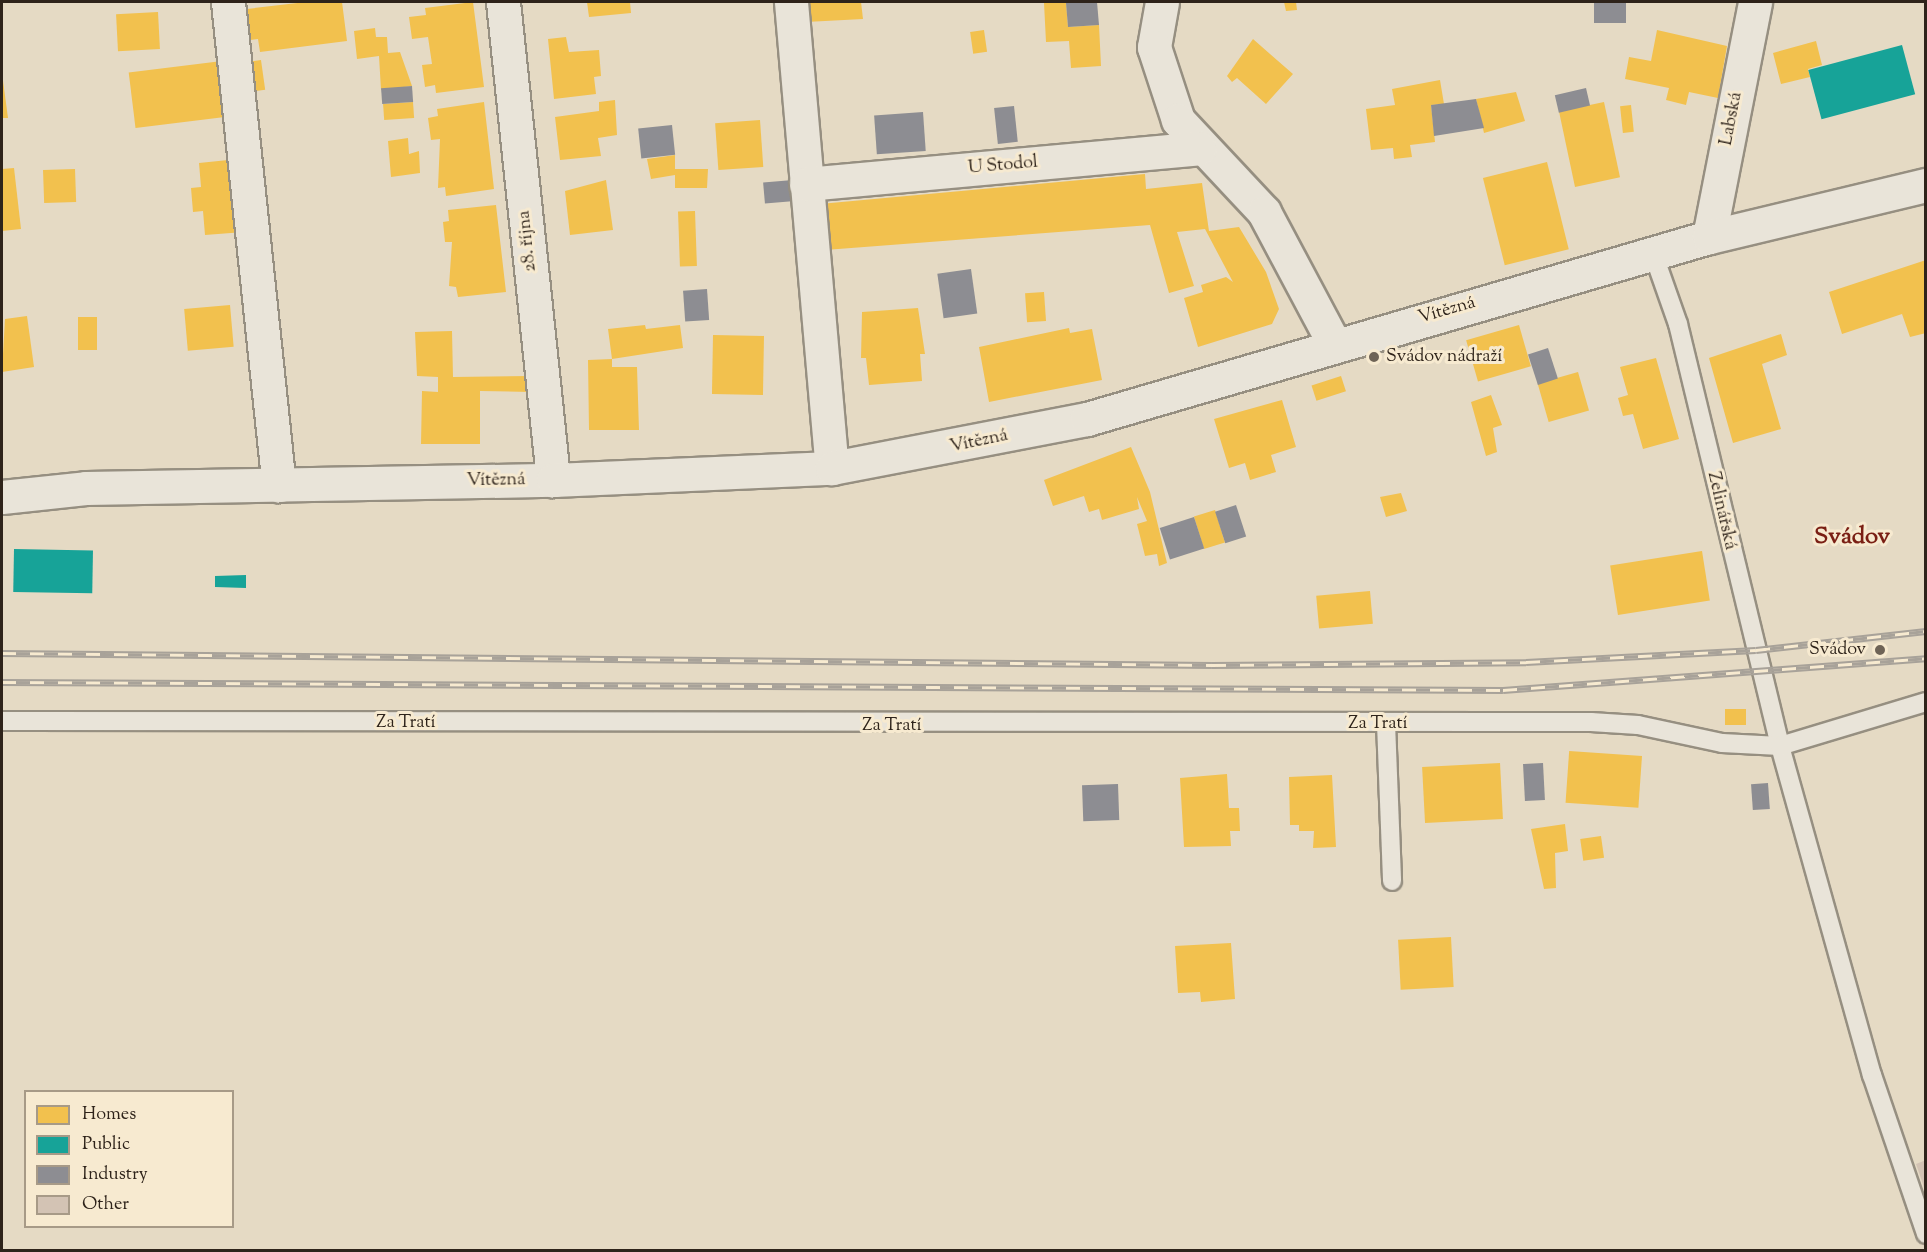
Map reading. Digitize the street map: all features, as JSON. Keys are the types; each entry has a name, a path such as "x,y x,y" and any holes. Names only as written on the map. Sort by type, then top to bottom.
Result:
{"street":[{"path":"228,2 279,485"},
{"name":"28. října","path":"503,2 553,480"},
{"path":"791,2 832,468"},
{"path":"1162,2 1155,46 1178,120 1200,147 1264,212 1333,342"},
{"name":"Labská","path":"1709,237 1755,2"},
{"name":"U Stodol","path":"806,184 1200,147"},
{"name":"Vítězná","path":"2,496 86,488 553,480 832,468 1087,419 1333,342 1709,237 1926,184"}],"lane":[{"name":"Zelinářská","path":"1653,253 1678,324 1780,746 1872,1075 1926,1234"},
{"name":"Za Tratí","path":"2,721 1591,722 1638,725 1722,743 1780,746 1926,702"},
{"path":"1386,723 1392,881"}],"building: Homes":[{"path":"306,2 342,2 347,41 260,52 258,39 242,41 238,10"},
{"path":"473,2 484,87 436,93 435,85 425,87 422,65 432,64 428,37 412,39 409,17 426,15 425,8"},
{"path":"587,2 630,2 631,13 589,17"},
{"path":"804,2 861,2 863,19 806,22"},
{"path":"1066,2 1068,27 1099,25 1101,66 1071,68 1069,41 1046,42 1044,3"},
{"path":"1284,2 1296,2 1297,10 1286,11"},
{"path":"158,12 160,49 118,51 116,14"},
{"path":"375,28 376,37 387,37 388,53 400,52 412,86 381,90 379,56 357,59 354,31"},
{"path":"984,30 987,52 973,54 970,32"},
{"path":"1657,30 1727,46 1718,98 1689,92 1686,105 1666,100 1669,88 1625,79 1629,57 1651,61"},
{"path":"566,37 569,52 599,50 601,76 594,77 596,94 554,99 548,39"},
{"path":"1253,39 1293,74 1266,104 1237,78 1232,82 1227,76"},
{"path":"1816,41 1822,65 1808,69 1810,77 1781,84 1773,53"},
{"path":"261,60 265,90 250,92 246,62"},
{"path":"222,61 229,117 136,128 129,72"},
{"path":"2,73 8,118 2,118"},
{"path":"1440,80 1444,104 1431,105 1435,142 1410,145 1412,157 1394,159 1393,148 1371,150 1366,109 1395,105 1392,89"},
{"path":"1516,92 1525,121 1484,133 1476,99"},
{"path":"615,100 617,135 598,138 601,156 560,160 555,117 599,111 599,102"},
{"path":"413,102 414,118 384,120 383,104"},
{"path":"484,102 494,189 446,196 445,187 438,188 440,139 431,140 428,118 438,116 437,109"},
{"path":"1604,102 1620,177 1575,187 1559,112"},
{"path":"1631,105 1634,132 1623,133 1620,106"},
{"path":"760,120 763,167 718,170 715,123"},
{"path":"408,138 409,154 419,151 420,173 391,177 388,141"},
{"path":"675,155 675,169 708,169 707,188 675,188 675,175 651,179 647,159"},
{"path":"238,159 244,232 205,235 203,211 193,212 191,188 201,187 199,163"},
{"path":"1547,162 1569,249 1505,265 1483,178"},
{"path":"14,168 21,229 2,231 2,169"},
{"path":"75,169 76,202 44,203 43,170"},
{"path":"1145,174 1146,189 1202,183 1209,231 1239,227 1266,272 1279,309 1272,324 1198,347 1184,298 1203,292 1201,285 1226,277 1233,282 1205,229 1177,232 1194,286 1169,293 1150,225 825,250 820,204"},
{"path":"606,180 613,230 570,235 565,191"},
{"path":"496,205 506,292 458,297 456,287 449,286 452,242 445,242 443,222 449,221 448,210"},
{"path":"695,211 697,266 680,267 678,212"},
{"path":"1926,260 1926,333 1910,337 1902,314 1842,334 1829,292"},
{"path":"1044,292 1046,321 1027,322 1025,293"},
{"path":"230,305 234,347 188,351 184,309"},
{"path":"918,308 925,354 920,354 922,381 869,385 866,358 861,358 862,312"},
{"path":"27,316 34,367 2,372 5,319"},
{"path":"78,317 97,317 97,350 78,350"},
{"path":"645,325 646,329 680,325 683,348 612,359 608,329"},
{"path":"1519,325 1531,366 1478,381 1466,340"},
{"path":"1069,328 1070,333 1092,329 1102,380 989,402 979,347"},
{"path":"452,331 453,377 530,376 531,392 480,391 480,444 421,444 422,391 438,392 438,377 417,376 415,332"},
{"path":"1781,334 1787,355 1762,364 1781,429 1733,443 1709,358"},
{"path":"713,335 764,336 763,395 712,394"},
{"path":"1656,358 1679,439 1643,449 1633,414 1623,416 1618,398 1628,395 1620,367"},
{"path":"612,359 612,367 637,367 639,430 589,430 588,360"},
{"path":"1578,372 1589,410 1549,422 1538,384"},
{"path":"1341,376 1346,391 1316,401 1312,386"},
{"path":"1491,395 1502,425 1493,428 1497,452 1486,456 1471,402"},
{"path":"1282,400 1296,447 1271,455 1276,472 1250,480 1245,463 1229,468 1214,419"},
{"path":"1131,447 1150,492 1167,563 1159,566 1157,554 1145,556 1137,524 1147,521 1137,497 1139,509 1102,520 1099,509 1089,512 1084,496 1053,506 1044,480"},
{"path":"1401,493 1407,511 1386,517 1380,497"},
{"path":"1215,510 1225,543 1204,549 1194,516"},
{"path":"1702,551 1710,600 1618,615 1610,566"},
{"path":"1370,591 1373,624 1319,629 1316,596"},
{"path":"1725,709 1746,709 1746,725 1725,725"},
{"path":"1569,751 1642,756 1638,808 1566,803"},
{"path":"1500,763 1503,819 1425,823 1422,767"},
{"path":"1227,774 1229,808 1239,808 1240,831 1230,831 1231,846 1184,847 1180,778"},
{"path":"1332,775 1336,847 1313,848 1314,831 1299,831 1299,825 1290,825 1289,777"},
{"path":"1565,824 1568,851 1555,853 1556,888 1544,889 1531,829"},
{"path":"1601,836 1604,858 1583,861 1580,839"},
{"path":"1451,937 1454,987 1401,990 1398,940"},
{"path":"1231,943 1235,999 1201,1002 1200,992 1178,993 1175,946"}],"building: Public":[{"path":"1902,45 1915,94 1822,119 1808,70"},
{"path":"14,549 93,550 92,593 13,592"},
{"path":"246,575 246,588 215,587 215,576"}],"building: Industry":[{"path":"1097,2 1099,25 1068,27 1066,3"},
{"path":"1594,2 1626,2 1626,23 1594,23"},
{"path":"412,86 413,102 382,104 381,88"},
{"path":"1586,88 1590,106 1559,113 1555,95"},
{"path":"1476,99 1484,128 1434,136 1431,105"},
{"path":"1014,106 1018,142 998,144 994,108"},
{"path":"923,112 926,151 877,154 874,115"},
{"path":"672,125 675,155 641,158 638,129"},
{"path":"793,180 795,201 765,204 763,183"},
{"path":"971,269 977,314 944,318 937,274"},
{"path":"707,289 709,320 685,322 683,291"},
{"path":"1548,348 1558,378 1538,385 1528,354"},
{"path":"1236,505 1246,536 1225,543 1215,512"},
{"path":"1194,517 1204,548 1170,560 1160,528"},
{"path":"1543,763 1545,800 1525,801 1523,764"},
{"path":"1768,783 1770,809 1753,810 1751,784"},
{"path":"1118,784 1119,820 1083,821 1082,785"}],"building: Other":[{"path":"1926,1160 1926,1189 1925,1190 1916,1164"}],"railway":[{"path":"2,653 1212,665 1526,662 1756,650 1926,631"},
{"path":"2,682 1503,690 1926,658"}],"place":[{"name":"Svádov nádraží","path":"1374,357"},
{"name":"Svádov","path":"1880,650"}],"district":[{"name":"Svádov","path":"1852,538"}]}
